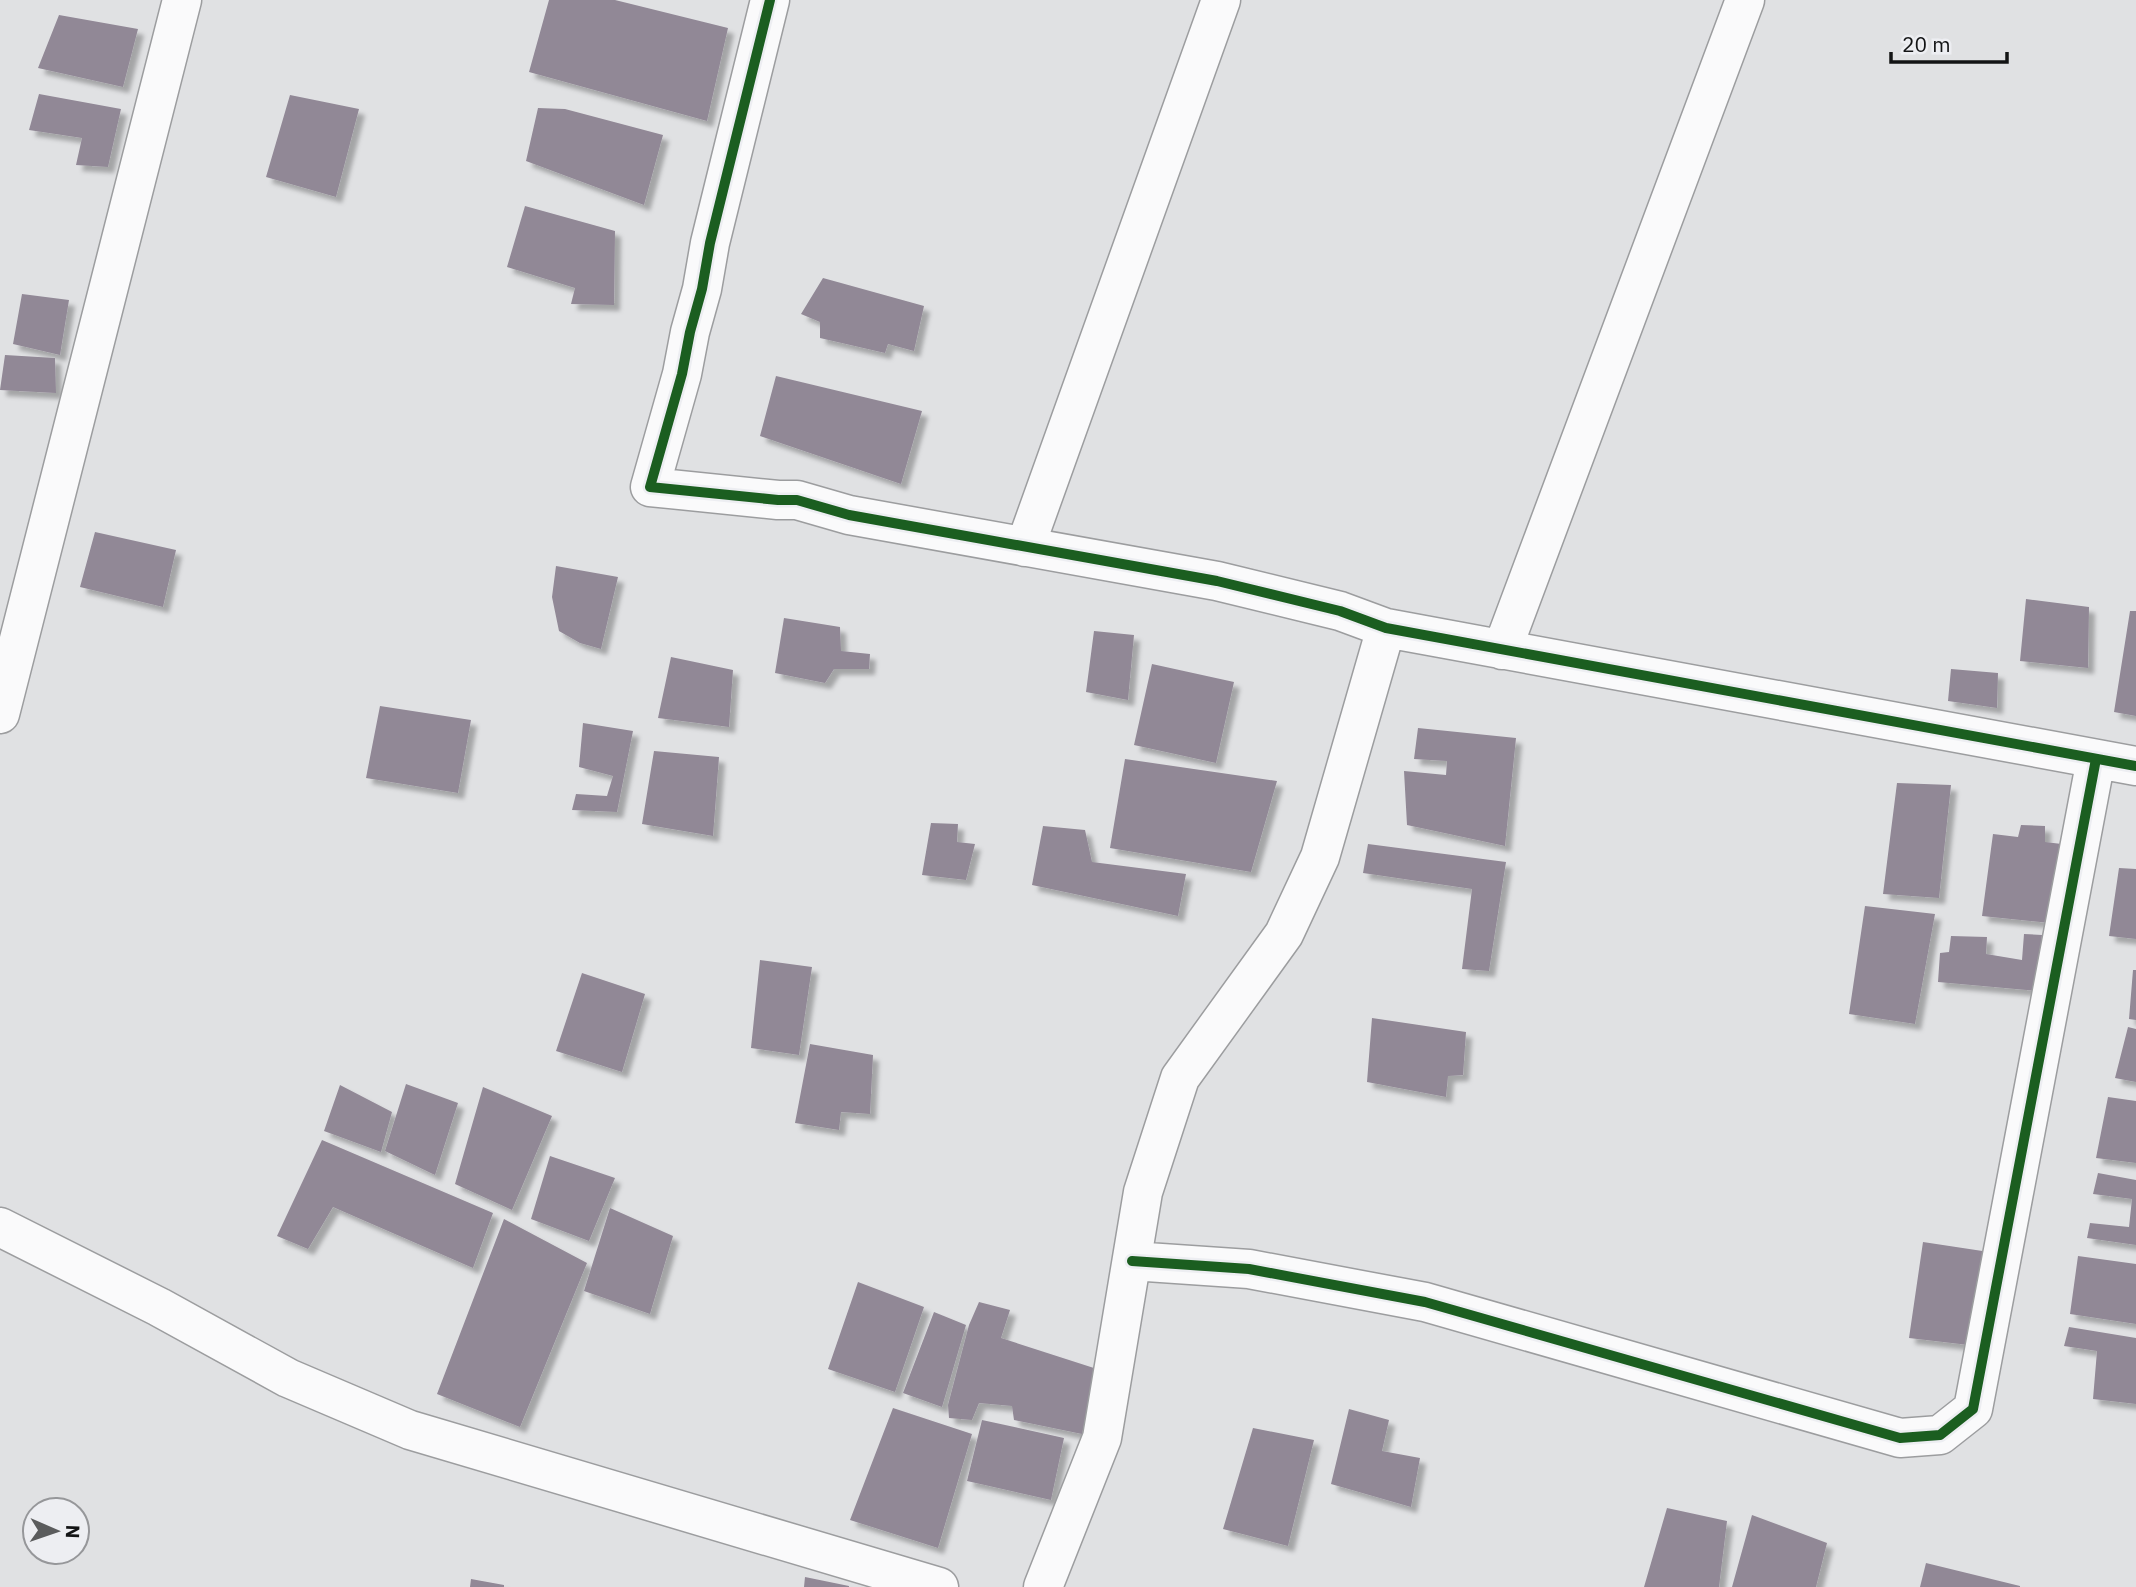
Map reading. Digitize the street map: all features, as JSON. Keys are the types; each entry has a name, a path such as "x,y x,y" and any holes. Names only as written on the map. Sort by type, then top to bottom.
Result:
{"street":[{"path":"0,714 182,0"},
{"path":"770,0 710,243 682,374 650,487 797,500 849,515 1217,581 1340,611 1385,628 2136,766"},
{"path":"1025,547 1221,0"},
{"path":"1502,650 1745,0"},
{"path":"1043,1587 1102,1438 1143,1192 1180,1078 1284,934 1320,856 1385,628"},
{"path":"1132,1261 1249,1269 1425,1302 1900,1438 1940,1435 1973,1409 2096,759"},
{"path":"0,1227 159,1307 288,1378 410,1430 939,1587"}],"building":[{"path":"549,0 615,0 728,28 707,121 529,72"},
{"path":"59,15 138,29 123,87 38,68"},
{"path":"39,94 121,109 108,167 76,165 82,138 29,130"},
{"path":"290,95 359,109 336,197 266,177"},
{"path":"538,108 565,109 663,135 644,205 526,161"},
{"path":"525,206 615,231 614,305 571,304 575,288 507,267"},
{"path":"823,278 924,306 914,351 888,344 885,353 820,338 820,322 801,314"},
{"path":"22,294 69,300 60,355 13,344"},
{"path":"5,355 55,358 56,393 0,390"},
{"path":"776,376 922,411 901,484 760,436"},
{"path":"95,532 176,550 163,607 80,587"},
{"path":"556,566 618,577 601,649 580,643 559,631 552,597"},
{"path":"2026,599 2089,607 2088,668 2020,661"},
{"path":"2130,611 2136,611 2136,716 2114,712"},
{"path":"784,618 840,627 841,651 870,654 869,669 834,669 825,683 775,673"},
{"path":"1094,631 1134,635 1128,700 1086,692"},
{"path":"671,657 733,670 729,727 658,718"},
{"path":"1152,664 1234,682 1216,763 1134,745"},
{"path":"1951,669 1998,673 1997,708 1948,701"},
{"path":"380,706 471,720 458,793 366,778"},
{"path":"583,723 633,731 617,812 572,810 576,794 607,796 613,776 579,767"},
{"path":"1418,728 1516,738 1505,846 1407,825 1404,771 1446,775 1447,761 1414,759"},
{"path":"654,751 719,757 713,836 642,824"},
{"path":"1125,759 1277,781 1251,872 1110,848"},
{"path":"1897,783 1951,785 1939,898 1883,894"},
{"path":"931,823 958,824 957,842 975,844 966,880 922,875"},
{"path":"2021,825 2045,826 2045,842 2070,845 2059,924 1982,916 1993,834 2018,837"},
{"path":"1043,826 1085,830 1092,862 1186,874 1178,916 1032,885"},
{"path":"1368,844 1506,862 1489,971 1462,969 1472,889 1363,873"},
{"path":"2119,868 2136,869 2136,939 2109,936"},
{"path":"1865,906 1935,914 1915,1024 1849,1014"},
{"path":"2024,934 2042,935 2038,991 1938,982 1940,953 1949,952 1951,936 1987,937 1986,954 2022,960"},
{"path":"760,960 812,967 799,1055 751,1048"},
{"path":"2133,970 2136,970 2136,1020 2129,1019"},
{"path":"582,973 645,994 622,1072 556,1051"},
{"path":"1372,1018 1466,1032 1463,1075 1448,1076 1446,1097 1367,1082"},
{"path":"2128,1027 2136,1029 2136,1082 2115,1078"},
{"path":"810,1044 873,1055 870,1114 841,1112 839,1130 795,1123"},
{"path":"406,1084 458,1103 435,1175 385,1151"},
{"path":"340,1085 392,1112 381,1152 324,1131"},
{"path":"483,1087 552,1116 512,1210 455,1184"},
{"path":"2108,1097 2136,1101 2136,1163 2096,1158"},
{"path":"322,1140 493,1213 473,1268 333,1207 308,1249 277,1236"},
{"path":"550,1156 615,1178 589,1241 531,1219"},
{"path":"2098,1173 2136,1180 2136,1245 2087,1238 2090,1223 2129,1227 2132,1199 2093,1194"},
{"path":"610,1208 673,1236 650,1314 584,1291"},
{"path":"504,1219 587,1263 520,1427 437,1394"},
{"path":"1923,1242 1989,1252 1977,1346 1909,1338"},
{"path":"2078,1256 2136,1264 2136,1324 2070,1314"},
{"path":"858,1282 924,1307 895,1392 828,1369"},
{"path":"979,1302 1010,1310 1001,1338 1097,1369 1082,1434 1014,1420 1012,1406 979,1403 972,1420 949,1418 948,1405 969,1325"},
{"path":"934,1312 966,1325 942,1407 903,1393"},
{"path":"2069,1327 2136,1338 2136,1404 2093,1399 2097,1351 2064,1346"},
{"path":"893,1408 972,1434 938,1548 850,1520"},
{"path":"1349,1409 1389,1420 1382,1451 1420,1458 1411,1507 1331,1484"},
{"path":"982,1420 1064,1438 1051,1500 967,1481"},
{"path":"1253,1428 1314,1440 1288,1546 1223,1529"},
{"path":"1667,1508 1727,1521 1719,1587 1644,1587"},
{"path":"1752,1515 1827,1543 1816,1587 1732,1587"},
{"path":"1926,1563 2020,1586 2020,1587 1920,1587"},
{"path":"805,1577 849,1586 849,1587 804,1587"},
{"path":"471,1579 504,1585 504,1587 470,1587"}],"cycle path":[{"path":"770,0 710,243 682,374 650,487 797,500 849,515 1217,581 1340,611 1386,628 2136,766"},
{"path":"1132,1261 1249,1269 1425,1302 1900,1438 1940,1435 1973,1409 2096,759"}]}
